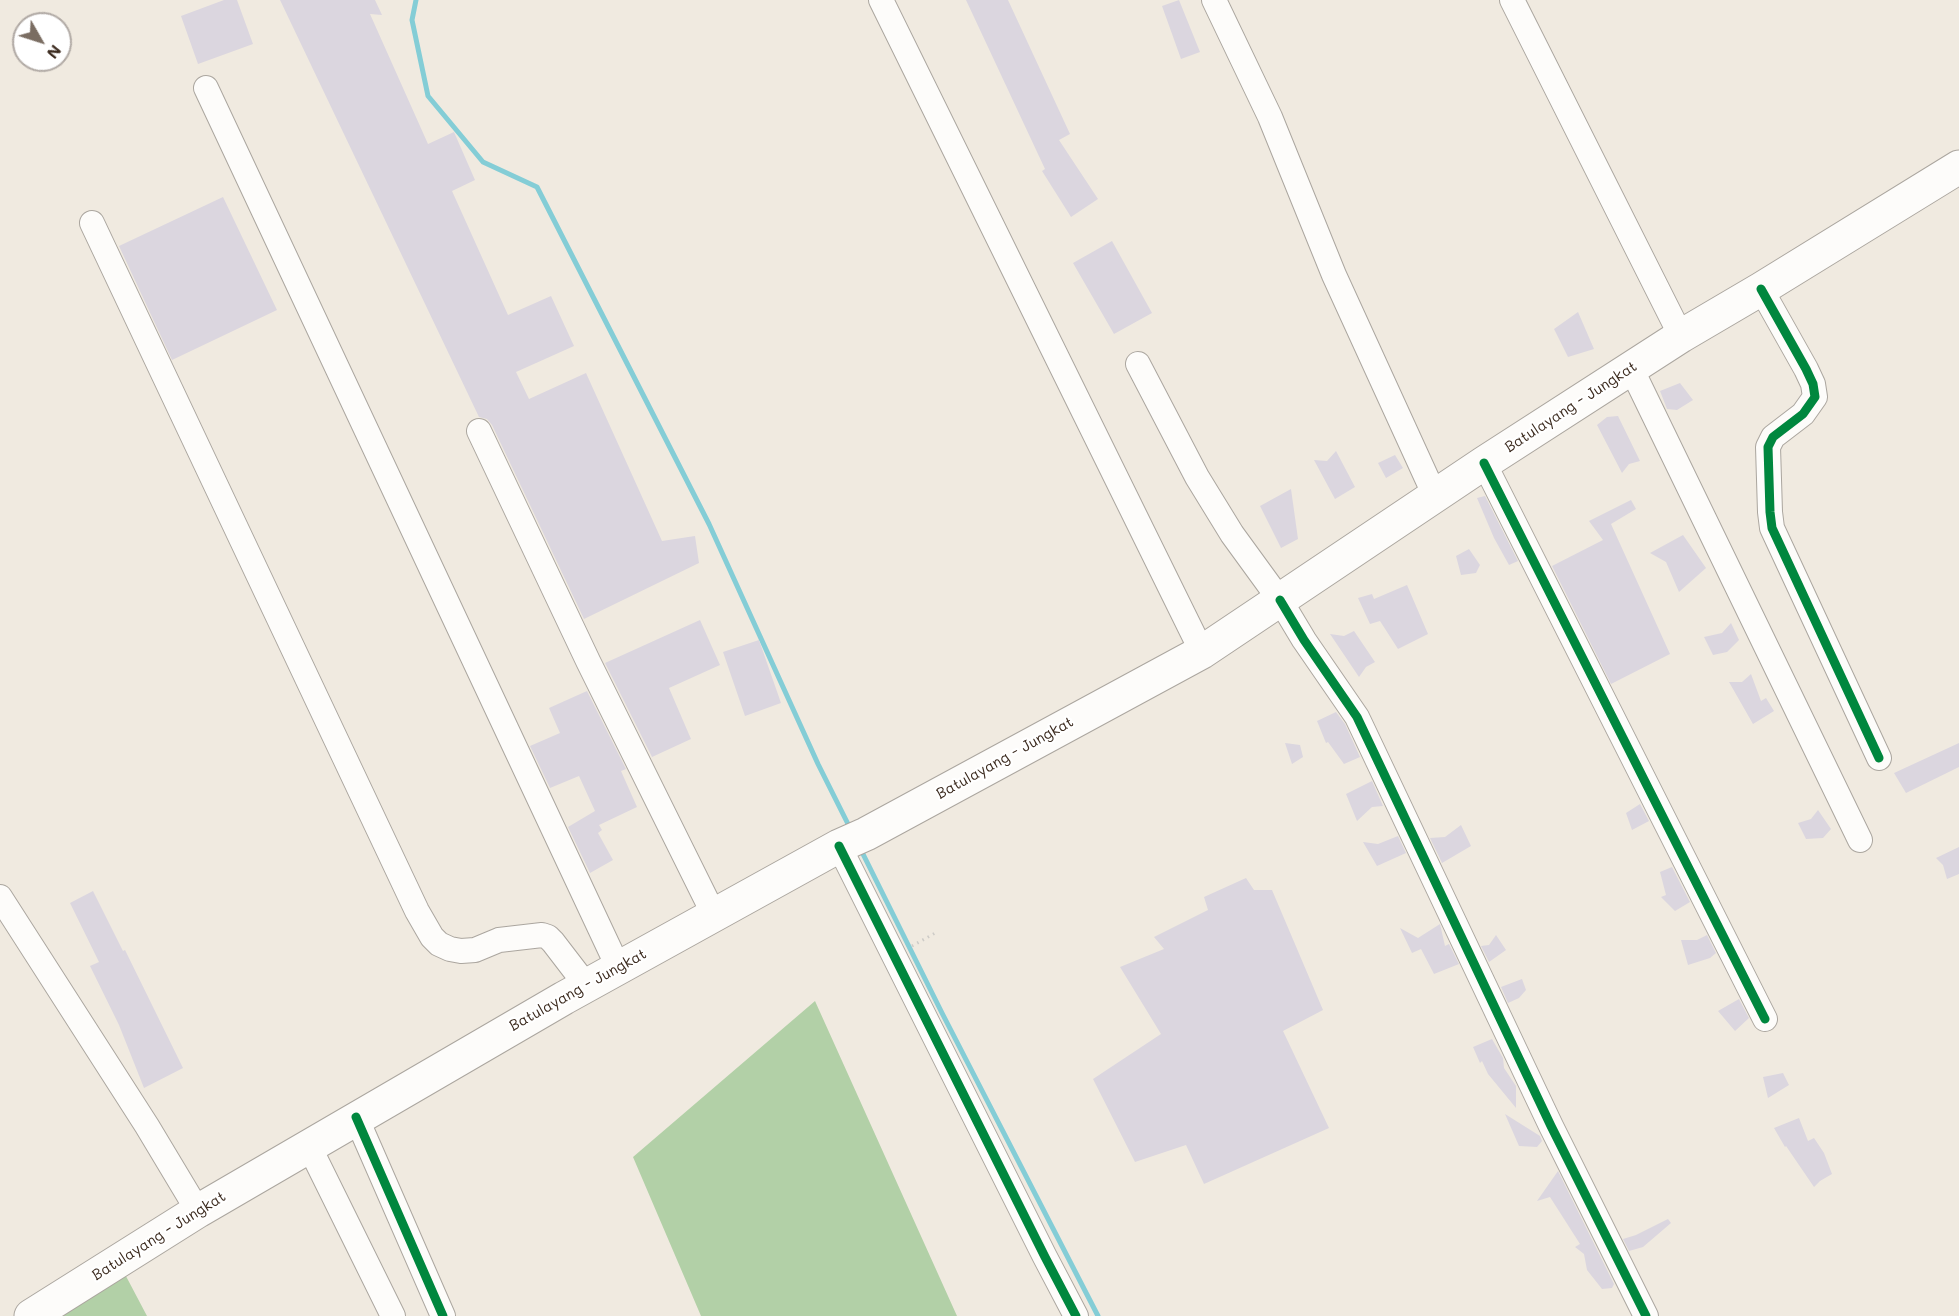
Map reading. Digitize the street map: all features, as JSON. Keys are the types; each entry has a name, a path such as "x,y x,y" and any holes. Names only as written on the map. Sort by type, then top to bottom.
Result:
{"highway":[{"name":"Batulayang - Jungkat","path":"46,1312 198,1211 586,985 1202,652 1484,463 1631,368 1959,167"}],"street":[{"path":"881,0 1202,652"},
{"path":"1214,0 1270,117 1334,275 1435,496"},
{"path":"1512,0 1681,336"},
{"path":"206,88 618,967"},
{"path":"92,223 412,901 432,937 439,944 461,951 475,950 499,940 542,935 553,942 586,985"},
{"path":"1761,289 1809,376 1815,397 1803,414 1773,437 1768,447 1772,528 1879,758"},
{"path":"1138,364 1197,477 1232,534 1280,600 1304,640 1357,717 1551,1126 1646,1316"},
{"path":"1631,368 1860,840"},
{"path":"479,431 588,661 714,915"},
{"path":"1484,463 1765,1019"},
{"path":"850,841 1045,1257 1077,1316"},
{"path":"0,897 147,1126 198,1211"},
{"path":"356,1117 442,1316"},
{"path":"309,1146 393,1316"}],"path":[{"path":"920,942 937,932"}],"green space":[{"path":"815,1001 957,1316 701,1316 633,1157"},
{"path":"118,1261 147,1316 57,1316"}],"building":[{"path":"224,0 237,0 253,44 198,64 181,16"},
{"path":"280,0 375,0 382,15 370,14 428,144 454,132 475,180 452,191 508,315 551,296 574,346 516,372 529,399 586,373 662,541 695,536 699,563 584,619 492,425 487,419 479,417"},
{"path":"966,0 1008,0 1070,134 1059,140 1098,199 1071,217 1042,171 1045,169"},
{"path":"1179,0 1200,52 1181,59 1162,6"},
{"path":"223,197 277,310 172,360 119,246"},
{"path":"1112,241 1152,313 1114,334 1073,263"},
{"path":"1578,312 1594,349 1568,357 1554,329"},
{"path":"1680,383 1693,400 1677,410 1667,409 1660,391"},
{"path":"1618,416 1640,461 1629,464 1622,473 1597,425 1607,417"},
{"path":"1336,451 1355,487 1335,499 1314,460 1327,461"},
{"path":"1395,455 1403,468 1386,478 1378,463"},
{"path":"1291,489 1298,539 1281,548 1260,506"},
{"path":"1485,496 1518,561 1509,565 1494,538 1477,498"},
{"path":"1631,500 1636,509 1611,524 1670,654 1611,684 1552,566 1603,540 1589,521"},
{"path":"1683,535 1706,568 1679,592 1666,562 1650,553"},
{"path":"1469,549 1480,565 1476,573 1461,575 1456,556"},
{"path":"1407,585 1428,634 1398,649 1380,621 1370,624 1358,598 1372,594 1374,599"},
{"path":"700,620 720,665 669,688 691,739 652,757 605,663"},
{"path":"1731,623 1739,640 1727,652 1713,655 1704,637 1722,633"},
{"path":"1354,631 1375,662 1366,667 1359,677 1330,634 1344,636"},
{"path":"759,640 781,703 745,716 723,652"},
{"path":"1751,674 1761,701 1766,698 1774,711 1753,724 1729,682 1742,682"},
{"path":"587,691 626,769 621,771 637,807 599,825 602,830 598,833 613,860 590,873 568,827 595,811 579,776 550,788 530,746 560,733 549,708"},
{"path":"1336,712 1345,724 1360,757 1344,764 1328,742 1326,743 1317,721"},
{"path":"1285,743 1300,745 1303,757 1292,764"},
{"path":"1959,743 1959,767 1906,793 1894,773"},
{"path":"1372,781 1383,806 1372,807 1357,821 1346,794"},
{"path":"1640,804 1649,821 1632,830 1626,813"},
{"path":"1818,810 1831,829 1823,838 1806,839 1798,823 1811,819"},
{"path":"1461,825 1471,846 1442,863 1430,838 1445,837"},
{"path":"1398,836 1406,853 1377,866 1363,842 1378,844"},
{"path":"1959,847 1959,874 1947,879 1943,865 1936,858"},
{"path":"1672,867 1690,902 1675,911 1661,897 1666,895 1660,872"},
{"path":"1246,878 1254,890 1272,890 1323,1010 1283,1031 1329,1128 1204,1184 1186,1145 1135,1162 1093,1079 1161,1034 1120,967 1164,949 1154,937 1208,910 1204,897"},
{"path":"93,891 183,1068 144,1088 119,1025 90,966 99,962 70,903"},
{"path":"1440,924 1445,946 1449,944 1459,964 1434,974 1421,949 1412,953 1400,928 1418,938"},
{"path":"1496,935 1506,950 1489,962 1481,946 1489,945"},
{"path":"1707,935 1716,953 1710,958 1688,965 1681,940 1697,940"},
{"path":"1522,979 1526,990 1519,998 1508,1003 1501,987"},
{"path":"1739,999 1749,1018 1735,1031 1718,1011"},
{"path":"1492,1039 1503,1058 1504,1068 1516,1086 1516,1108 1488,1074 1482,1061 1480,1063 1473,1047"},
{"path":"1783,1073 1789,1085 1768,1098 1763,1077"},
{"path":"1505,1114 1540,1136 1542,1141 1537,1147 1519,1146"},
{"path":"1799,1118 1808,1141 1814,1138 1824,1153 1832,1174 1814,1187 1774,1128"},
{"path":"1558,1171 1614,1284 1612,1288 1602,1289 1587,1270 1584,1254 1575,1247 1580,1244 1550,1197 1537,1201"},
{"path":"1668,1219 1671,1223 1643,1247 1629,1251 1623,1239"}],"waterway":[{"path":"416,0 412,20 428,96 483,162 537,187 709,524 818,764 850,828"},
{"path":"861,850 1098,1316"}],"cycle path":[{"path":"1761,289 1806,369 1813,384 1815,397 1803,414 1773,437 1768,447 1772,528 1879,758"},
{"path":"1484,463 1765,1019"},
{"path":"1280,600 1304,640 1357,717 1551,1126 1646,1316"},
{"path":"839,846 1076,1316"},
{"path":"356,1117 443,1316"}]}
